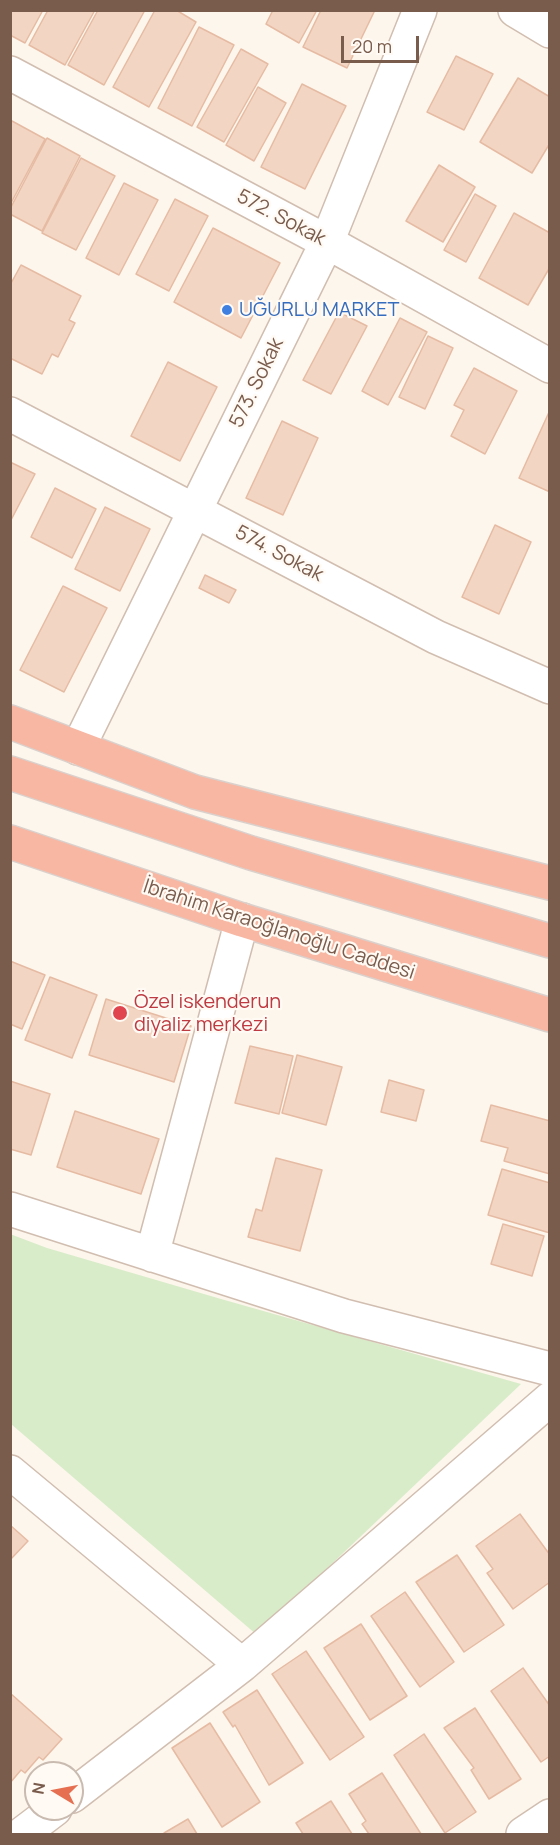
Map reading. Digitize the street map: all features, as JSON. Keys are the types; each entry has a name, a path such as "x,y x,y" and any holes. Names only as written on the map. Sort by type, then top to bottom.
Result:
{"highway":[{"path":"10,722 195,792 549,883"},
{"path":"10,773 251,853 549,941"},
{"name":"İbrahim Karaoğlanoğlu Caddesi","path":"10,842 242,920 549,1015"}],"street":[{"name":"573. Sokak","path":"78,748 327,242 420,10"},
{"path":"515,10 549,31"},
{"name":"572. Sokak","path":"10,73 327,242 549,366"},
{"name":"574. Sokak","path":"10,414 436,637 549,687"},
{"path":"152,1255 242,920"},
{"path":"10,1209 344,1316 549,1369"},
{"path":"84,1787 242,1665 549,1399"},
{"path":"10,1472 242,1665"},
{"path":"523,1834 549,1816"},
{"path":"22,1834 39,1821"}],"green space":[{"path":"10,1234 47,1248 521,1384 257,1635 11,1424"}],"building":[{"path":"10,10 43,10 25,43 10,35"},
{"path":"48,10 95,10 65,65 29,45"},
{"path":"98,10 145,10 104,85 68,65"},
{"path":"155,10 176,10 196,22 149,107 113,87"},
{"path":"273,10 317,10 299,43 266,24"},
{"path":"321,10 375,10 347,68 303,47"},
{"path":"199,27 234,45 192,126 158,108"},
{"path":"241,49 268,64 224,142 197,127"},
{"path":"456,56 493,74 464,130 427,112"},
{"path":"518,78 550,97 550,143 532,173 480,142"},
{"path":"302,84 346,106 305,189 261,167"},
{"path":"258,87 286,103 254,161 226,145"},
{"path":"12,121 45,139 10,205 10,124"},
{"path":"47,138 80,156 42,231 10,214 10,209"},
{"path":"81,158 115,176 76,250 42,233"},
{"path":"439,165 475,187 443,242 406,221"},
{"path":"124,183 158,200 119,275 86,258"},
{"path":"475,194 496,206 466,262 444,250"},
{"path":"175,199 208,216 169,291 136,274"},
{"path":"514,213 550,233 550,267 528,305 479,278"},
{"path":"213,228 280,263 241,338 174,302"},
{"path":"21,265 81,296 69,320 75,323 58,357 52,354 42,374 10,358 10,285"},
{"path":"339,312 367,326 331,394 303,380"},
{"path":"400,318 427,332 388,405 362,391"},
{"path":"428,336 453,348 425,409 399,397"},
{"path":"168,362 217,387 180,461 131,436"},
{"path":"474,368 517,391 485,454 451,436 464,410 454,405"},
{"path":"550,410 550,492 519,478"},
{"path":"282,421 318,438 283,515 246,498"},
{"path":"10,462 35,474 10,522"},
{"path":"55,488 96,509 72,558 31,537"},
{"path":"105,507 150,529 120,591 75,569"},
{"path":"495,525 531,542 499,614 462,597"},
{"path":"205,575 236,590 229,603 199,588"},
{"path":"63,586 107,608 64,692 20,670"},
{"path":"10,961 45,975 22,1029 10,1024"},
{"path":"50,977 97,995 72,1058 25,1040"},
{"path":"106,999 191,1026 174,1082 89,1055"},
{"path":"250,1046 293,1056 279,1114 235,1103"},
{"path":"297,1055 342,1067 326,1125 282,1113"},
{"path":"389,1080 424,1090 416,1121 381,1112"},
{"path":"10,1081 50,1094 31,1155 10,1149"},
{"path":"491,1105 550,1121 550,1174 504,1161 508,1148 481,1141"},
{"path":"75,1111 159,1139 141,1194 57,1167"},
{"path":"276,1158 322,1170 300,1251 248,1237 256,1209 262,1211"},
{"path":"502,1169 550,1183 550,1233 488,1215"},
{"path":"503,1224 544,1236 532,1276 491,1264"},
{"path":"520,1514 550,1555 550,1582 513,1609 487,1573 493,1569 476,1546"},
{"path":"10,1525 28,1541 10,1560"},
{"path":"457,1555 504,1625 464,1652 416,1582"},
{"path":"405,1592 454,1662 420,1687 371,1616"},
{"path":"361,1624 407,1696 370,1720 324,1648"},
{"path":"306,1651 364,1737 330,1760 272,1674"},
{"path":"523,1668 550,1706 550,1756 541,1762 491,1691"},
{"path":"257,1690 303,1763 269,1785 235,1725 233,1727 223,1712"},
{"path":"10,1693 62,1739 43,1760 39,1757 36,1761 24,1761 24,1772 21,1770 10,1783"},
{"path":"475,1708 521,1779 489,1799 471,1770 474,1768 444,1728"},
{"path":"210,1723 260,1802 222,1827 172,1748"},
{"path":"424,1734 476,1812 445,1833 394,1755"},
{"path":"382,1773 421,1834 369,1834 362,1824 366,1821 349,1794"},
{"path":"331,1801 352,1834 303,1834 296,1823"},
{"path":"188,1819 197,1834 164,1833"}],"place":[{"name":"UĞURLU MARKET","path":"227,310"},
{"name":"Özel iskenderun diyaliz merkezi","path":"120,1013"}]}
